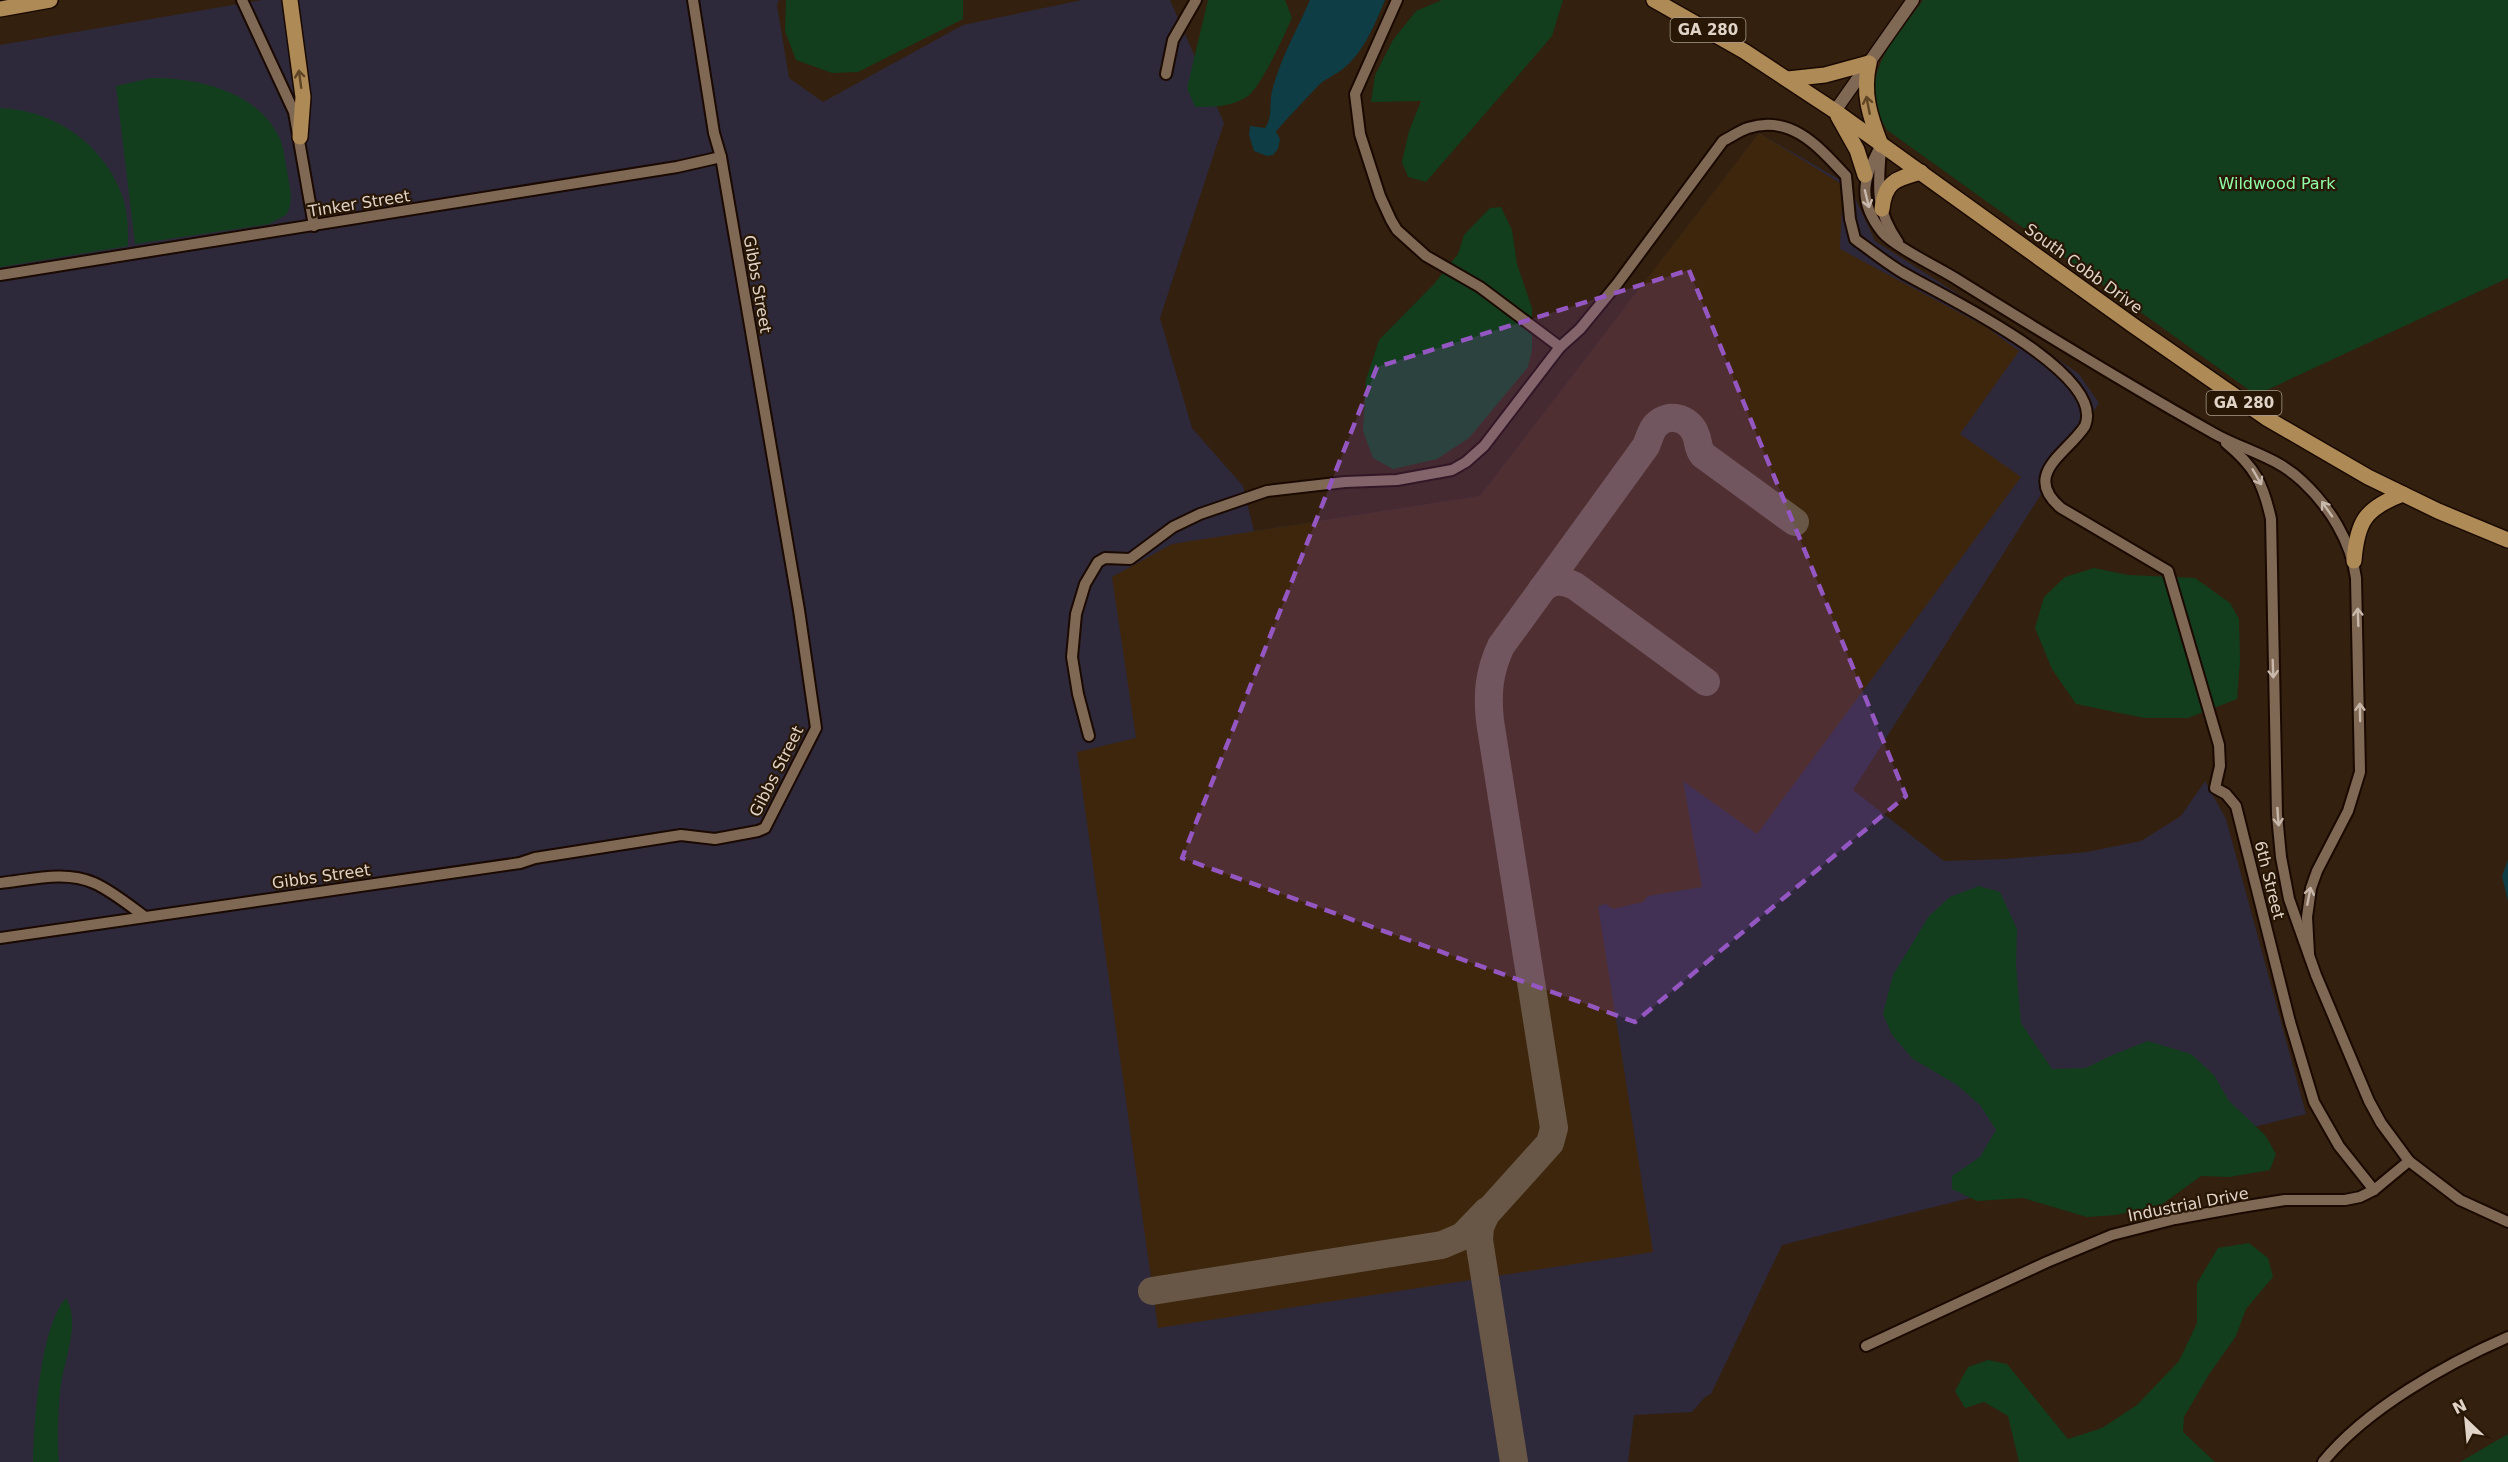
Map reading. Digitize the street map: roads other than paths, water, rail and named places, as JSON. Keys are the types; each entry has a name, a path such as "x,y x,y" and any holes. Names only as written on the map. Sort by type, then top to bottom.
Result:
{"main road":[{"path":"0,9 50,0"},
{"path":"290,0 303,97 300,137"},
{"name":"South Cobb Drive","path":"1654,0 1736,46 1835,111 2134,326 2268,419 2333,458 2403,494 2508,540"},
{"path":"1788,79 1825,75 1869,63"},
{"path":"1869,63 1865,78 1867,104 1881,145"},
{"path":"1835,111 1857,150 1865,176"},
{"path":"1882,209 1889,185 1921,172"},
{"path":"2354,561 2358,530 2367,514 2383,502 2403,494"}],"street":[{"path":"242,0 289,100 300,137 314,226"},
{"name":"Gibbs Street","path":"0,938 36,935 70,927 520,863 535,858 681,835 715,839 765,828 816,729 800,615 721,157 714,133 693,0"},
{"path":"1089,736 1078,694 1072,657 1076,614 1085,584 1098,562 1105,558 1130,559 1173,528 1200,514 1267,490 1345,482 1397,480 1452,470 1466,462 1484,446 1560,347 1480,287 1426,256 1397,230 1391,220 1380,196 1360,134 1356,94 1397,0"},
{"path":"1835,111 1913,0"},
{"path":"1166,74 1173,40 1194,1"},
{"name":"6th Street","path":"1560,347 1580,329 1617,284 1723,141 1747,128 1767,124 1789,127 1809,139 1846,176 1850,219 1855,239 1902,272 1968,306 2012,333 2067,378 2085,402 2088,419 2081,432 2054,459 2045,481 2049,495 2061,508 2168,571 2219,745 2220,766 2215,788 2226,794 2236,806 2290,1022 2314,1102 2339,1146 2374,1190"},
{"path":"1881,145 1865,176 1865,196 1871,214 1886,236 2111,376 2217,435 2270,458 2301,479 2331,514 2354,561 2357,595 2360,772 2348,811 2317,871 2311,888 2307,918 2309,954"},
{"path":"1881,145 1878,188 1882,209 1901,246"},
{"name":"Tinker Street","path":"0,275 666,169 721,157"},
{"path":"2217,435 2244,458 2256,474 2266,493 2271,519 2277,815 2281,857 2289,898 2309,954 2367,1096 2381,1123 2409,1161 2460,1200 2508,1222"},
{"path":"0,883 60,876 78,878 114,894 145,917"},
{"name":"Industrial Drive","path":"1866,1346 2047,1262 2112,1236 2153,1224 2285,1200 2345,1200 2360,1197 2374,1190 2409,1161"},
{"path":"2323,1462 2362,1425 2399,1396 2440,1371 2508,1337"}],"water":[{"path":"1310,0 1385,0 1368,37 1351,62 1320,84 1283,124 1276,132 1280,139 1278,149 1273,155 1267,156 1254,151 1249,135 1250,126 1265,128 1267,124 1275,79"},
{"path":"2508,860 2508,901 2502,876"}],"park label":[{"name":"Wildwood Park","path":"2277,183"}]}
